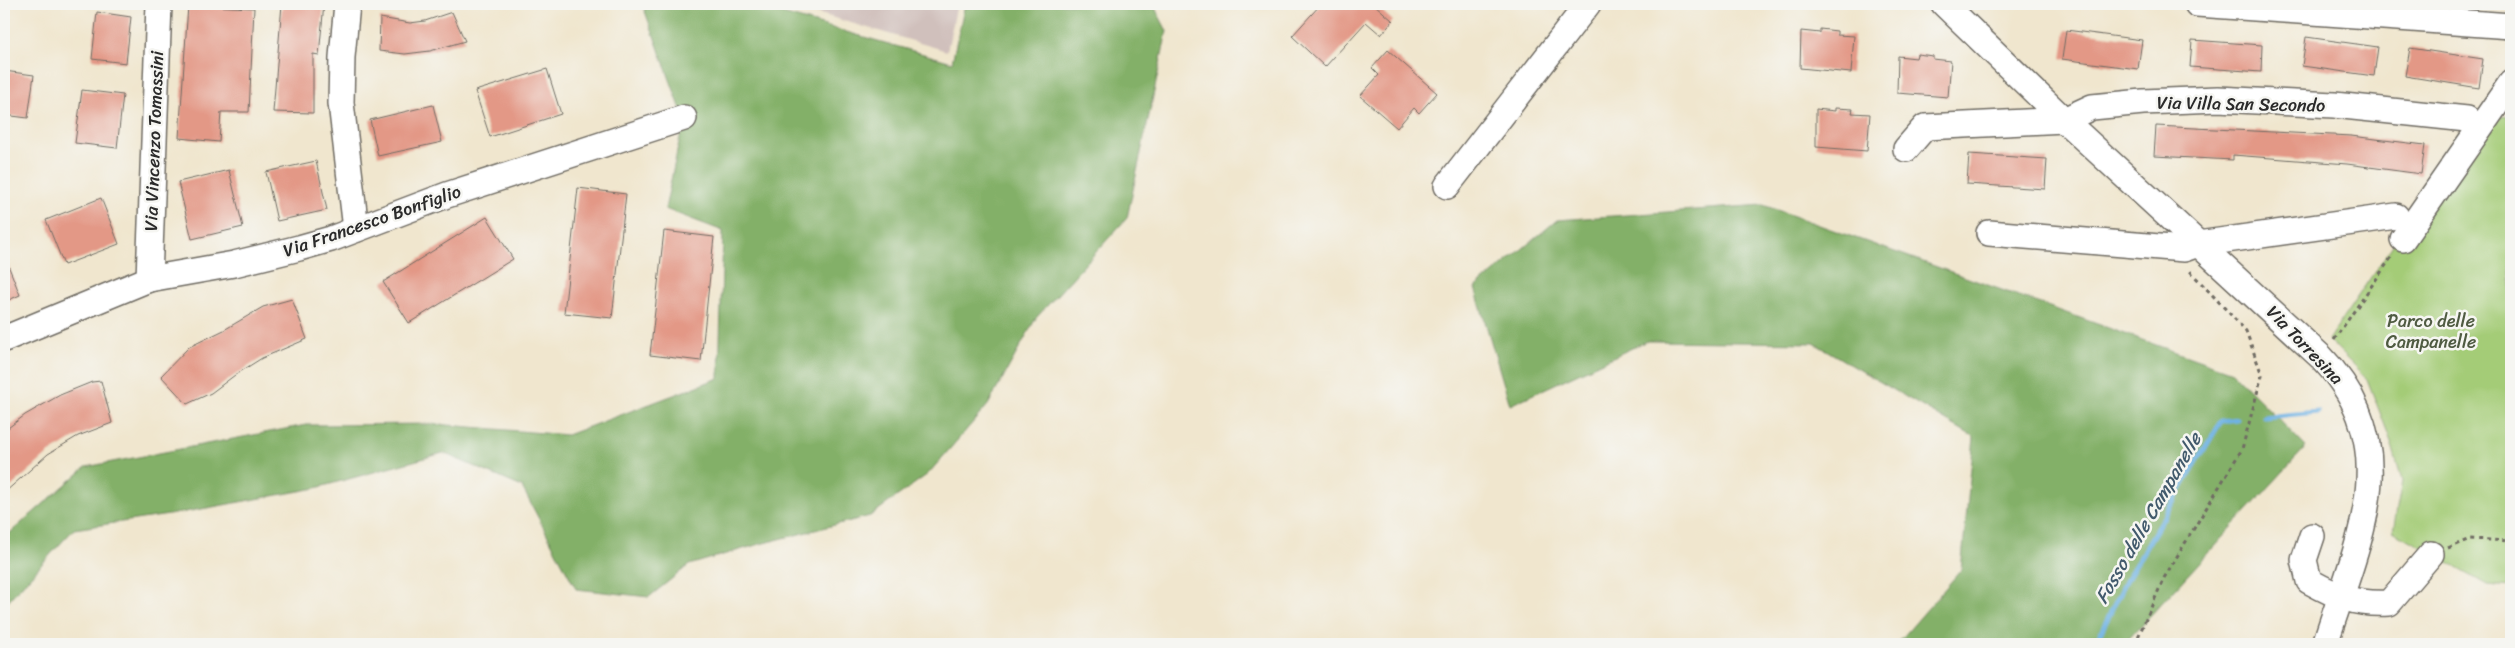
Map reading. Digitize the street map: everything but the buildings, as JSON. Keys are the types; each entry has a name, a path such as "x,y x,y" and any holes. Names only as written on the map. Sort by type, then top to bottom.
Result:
{"street":[{"name":"Via Vincenzo Tomassini","path":"149,279 159,4"},
{"path":"347,4 342,57 341,103 356,229"},
{"name":"Via Torresina","path":"1944,4 2191,246 2321,357 2342,380 2356,405 2366,432 2371,466 2370,486 2365,514 2325,644"},
{"path":"2197,4 2511,26"},
{"path":"1447,186 1586,5"},
{"path":"2403,239 2511,83"},
{"name":"Via Villa San Secondo","path":"1906,149 1925,128 2064,120 2092,108 2143,102 2218,99 2334,105 2467,119"},
{"name":"Via Francesco Bonfiglio","path":"4,339 149,279 272,255 356,229 447,195 684,118"},
{"path":"1989,233 2191,246 2396,216"},
{"path":"2312,536 2304,560 2310,581 2339,598 2369,604 2389,603 2431,554"}],"path":[{"path":"2321,357 2403,239"},
{"path":"2135,644 2164,578 2242,449 2262,375 2246,330 2188,269 2191,246"},
{"path":"2511,391 2507,422 2511,439"},
{"path":"2431,554 2470,539 2511,541"}],"shaded area":[{"path":"786,4 957,4 947,51"}],"green space":[{"path":"645,4 748,4 952,62 965,4 1153,4 1167,31 1127,218 1036,318 988,405 928,474 870,516 760,544 689,565 649,597 576,589 522,487 443,453 316,488 169,515 74,529 4,605 4,538 86,467 306,425 435,424 567,435 719,378 723,231 665,209 684,118 643,6"},
{"name":"Parco delle Campanelle","path":"2499,116 2511,117 2511,587 2487,585 2393,531 2402,481 2389,436 2367,379 2328,340 2397,239"},
{"path":"1763,205 2232,372 2306,447 2124,644 1897,644 1961,570 1974,437 1814,343 1647,341 1510,405 1475,288 1557,220"}],"waterway":[{"name":"Fosso delle Campanelle","path":"2264,417 2318,412"},
{"name":"Fosso delle Campanelle","path":"2095,644 2128,577 2221,421 2237,419"}]}
